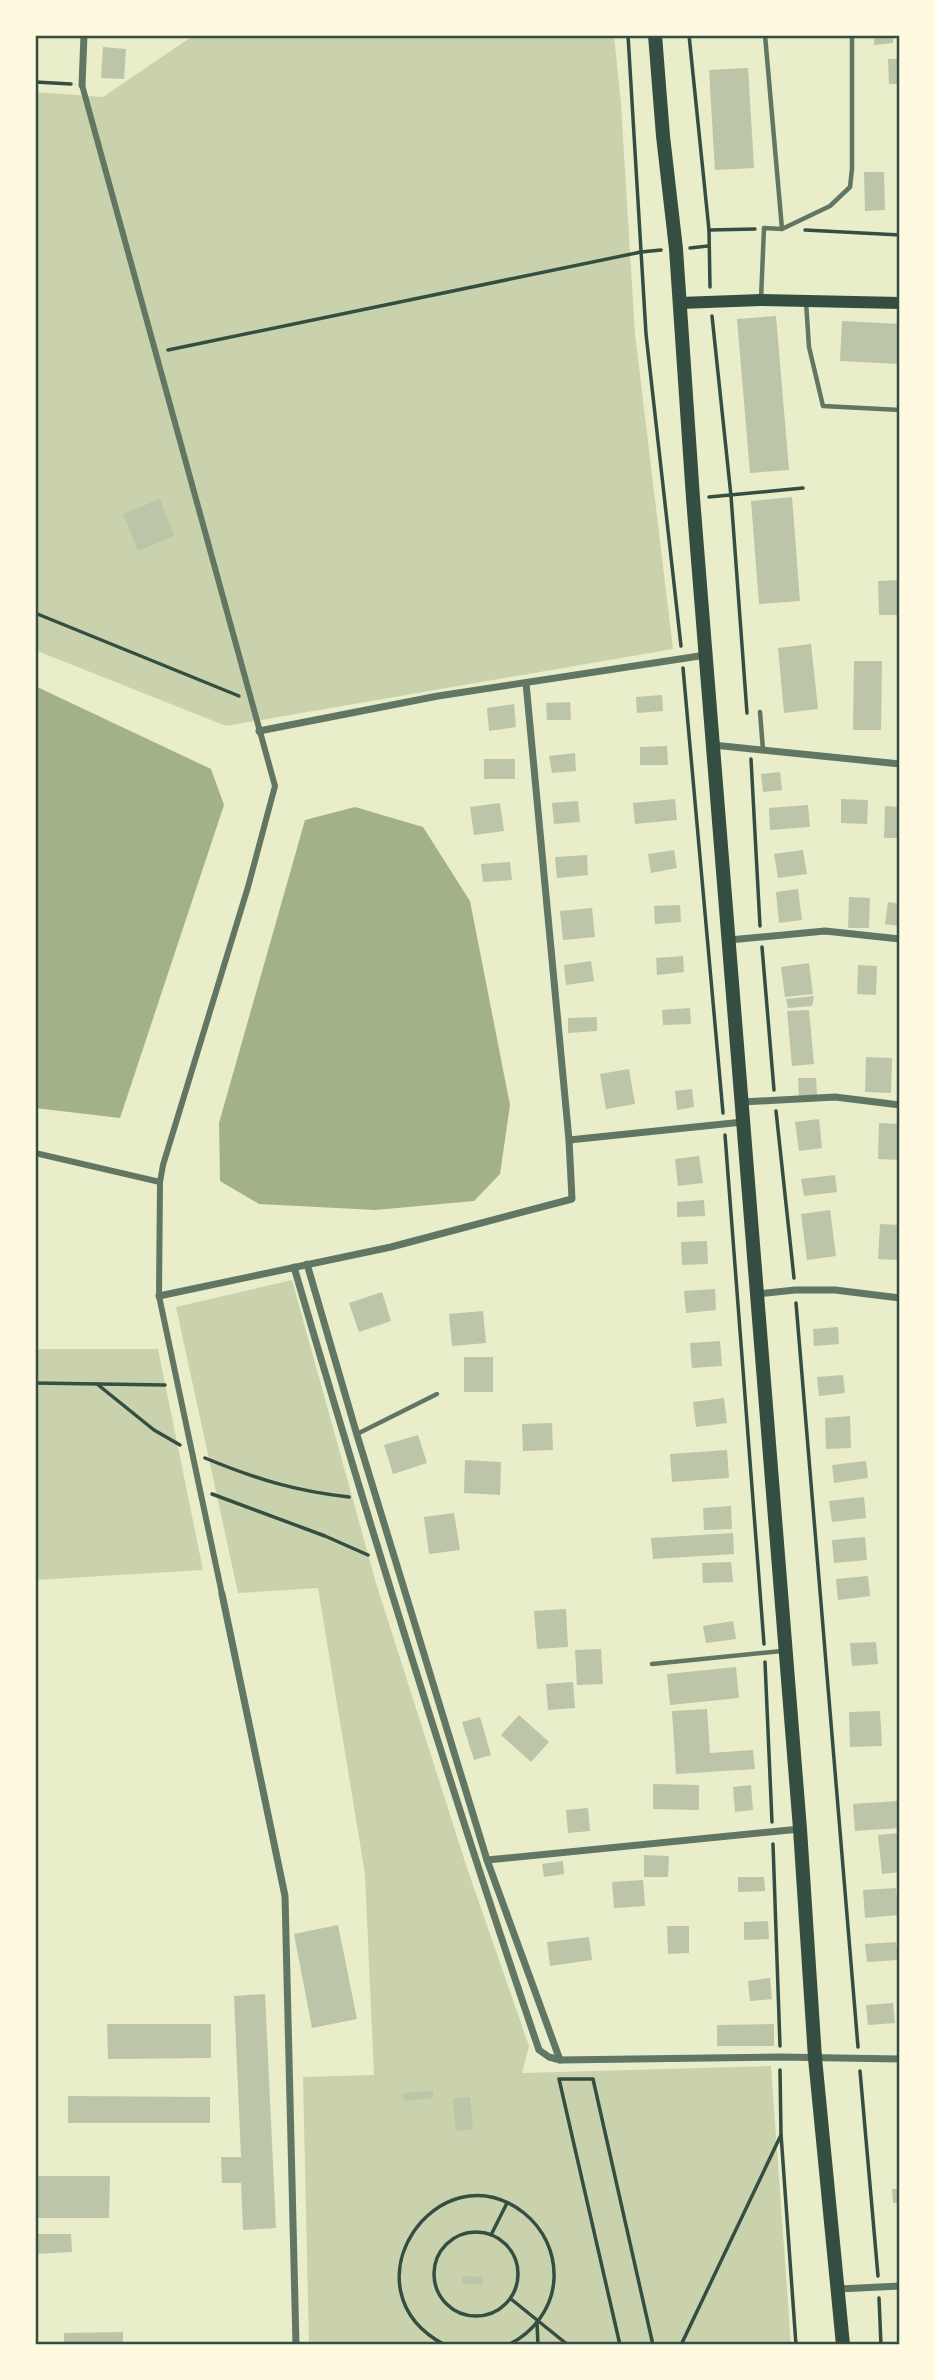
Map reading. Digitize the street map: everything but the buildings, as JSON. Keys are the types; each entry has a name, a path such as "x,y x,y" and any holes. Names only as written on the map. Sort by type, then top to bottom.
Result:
{"main road":[{"path":"655,35 676,249 693,498 816,2058 843,2345"},
{"path":"680,303 761,300 900,303"}],"street":[{"path":"84,35 82,85 275,786 248,887 163,1166 160,1182 159,1296 285,1896 296,2345"},
{"path":"259,731 438,696 706,655"},
{"path":"159,1296 391,1247 572,1199 569,1140 526,683"},
{"path":"713,745 900,764"},
{"path":"729,940 825,931 900,939"},
{"path":"742,1102 835,1097 900,1105"},
{"path":"569,1140 743,1122"},
{"path":"35,1153 160,1182"},
{"path":"307,1264 487,1860 560,2060"},
{"path":"294,1267 475,1863 539,2050 560,2060 900,2059"},
{"path":"757,1294 835,1290 900,1297"},
{"path":"487,1860 800,1829"},
{"path":"839,2289 900,2286"}],"lane":[{"path":"765,35 782,229"},
{"path":"761,300 764,229 782,229 830,206 850,187 852,35"},
{"path":"806,301 809,348 822,406 900,410"},
{"path":"760,712 763,750"},
{"path":"357,1435 437,1394"},
{"path":"652,1664 786,1651"}],"path":[{"path":"628,35 647,348 682,659 724,1124 765,1653 780,2047"},
{"path":"689,35 709,230 710,302 731,496 748,722"},
{"path":"35,82 82,85"},
{"path":"155,353 641,252 708,247"},
{"path":"693,498 803,488"},
{"path":"35,613 250,701"},
{"path":"750,749 761,937 795,1290 858,2047"},
{"path":"35,1383 178,1386"},
{"path":"97,1384 154,1430 192,1452 253,1478 313,1493 363,1499"},
{"path":"200,1490 325,1536 382,1561"},
{"path":"780,2070 796,2345"},
{"path":"860,2071 881,2345"},
{"path":"620,2345 559,2079 593,2079 653,2345"},
{"path":"681,2345 782,2134"},
{"path":"445,2345 423,2330 406,2307 399,2279 403,2251 408,2238 426,2216 451,2201 479,2197 507,2203 519,2210 535,2224 552,2255 552,2291 545,2311 527,2333 508,2345"},
{"path":"491,2235 507,2203"},
{"path":"469,2233 491,2235 509,2248 518,2267 516,2289 510,2299 494,2313 472,2316 452,2309 438,2292 434,2281 436,2259 449,2242 469,2233"},
{"path":"510,2299 568,2345"},
{"path":"537,2323 538,2345"}],"shaded area":[{"path":"194,35 614,35 635,334 673,649 226,726 35,650 35,92 103,97"},
{"path":"35,686 211,769 224,805 120,1118 35,1108"},
{"path":"355,807 423,827 470,901 510,1105 500,1174 474,1201 375,1210 259,1204 220,1181 219,1123 305,820"},
{"path":"292,1280 376,1583 467,1868 529,2046 522,2073 771,2066 791,2345 309,2345 303,2077 374,2075 365,1874 318,1588 238,1593 176,1307"},
{"path":"35,1349 158,1349 203,1570 35,1580"}]}
